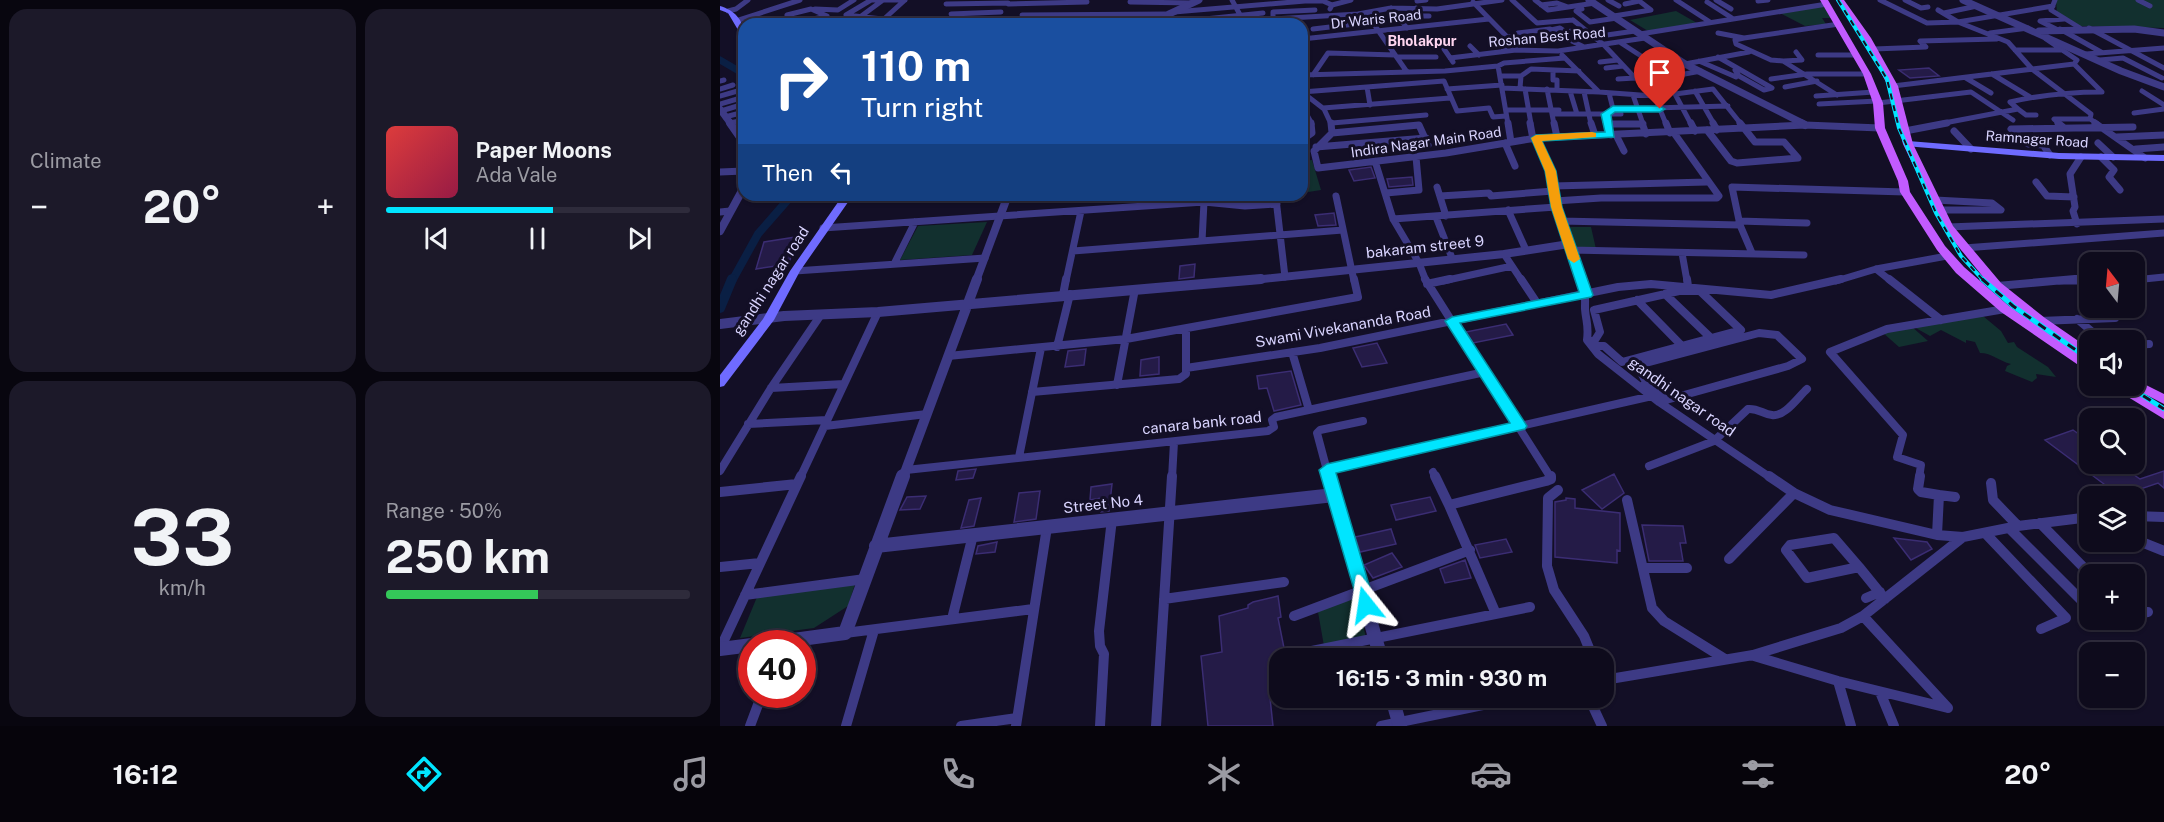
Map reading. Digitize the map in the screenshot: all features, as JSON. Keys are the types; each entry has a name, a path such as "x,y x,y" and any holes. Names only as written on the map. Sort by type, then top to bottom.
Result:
{"main road":[{"path":"1840,0 1874,49 1893,86 1908,144 1948,227 1964,249 1998,286 2040,321 2079,348"},
{"path":"1826,2 1868,74 1876,99 1880,128 1904,186 1947,256 2005,309 2079,361"},
{"path":"723,10 731,12 738,24"},
{"name":"Ramnagar Road","path":"1908,144 2081,157 2162,160"},
{"path":"1904,186 1926,182"},
{"name":"gandhi nagar road","path":"720,383 843,201"},
{"path":"2145,389 2164,400"},
{"path":"2134,396 2164,414"}],"street":[{"path":"723,10 739,0"},
{"path":"723,10 736,9 748,0"},
{"path":"747,18 800,0"},
{"path":"794,18 816,8 838,10 854,0"},
{"path":"865,18 846,15 872,0 905,0"},
{"path":"857,18 883,0"},
{"path":"887,18 905,0"},
{"path":"1232,0 1238,16"},
{"path":"1283,18 1350,0 1358,14"},
{"path":"1375,9 1376,0"},
{"path":"1416,1 1426,0"},
{"path":"1022,15 1171,13 1281,1 1305,1 1330,16 1366,13 1375,9 1437,9 1472,2 1502,0"},
{"path":"1512,0 1537,23 1573,20"},
{"path":"1535,0 1543,3 1590,1 1685,64 1805,125"},
{"path":"1562,2 1569,0"},
{"path":"1608,0 1619,6"},
{"path":"1676,0 1710,22"},
{"path":"1716,0 1731,9"},
{"path":"1758,1 1768,0"},
{"path":"1880,0 1927,23 1958,22 2053,5"},
{"path":"1907,1 1921,0"},
{"path":"1965,0 2164,87"},
{"path":"2138,0 2150,6"},
{"path":"946,4 1088,1"},
{"path":"1076,18 1088,1"},
{"path":"1122,14 1131,1 1196,2"},
{"path":"1416,1 1425,9"},
{"path":"1543,3 1548,10 1578,6 1590,1"},
{"path":"1578,6 1583,9 1576,11 1590,22 1651,10 1639,1 1625,3"},
{"path":"1907,1 1921,8 1928,7"},
{"path":"996,18 1009,2"},
{"path":"1164,18 1196,2"},
{"path":"1340,2 1348,14"},
{"path":"1472,2 1509,37 1526,61"},
{"path":"1562,2 1568,8"},
{"path":"1707,2 1732,18"},
{"path":"1593,37 1640,34 1826,2"},
{"path":"1020,18 1029,3"},
{"path":"1270,4 1328,11 1330,16"},
{"path":"2006,18 2053,5"},
{"path":"2053,5 2064,18 2080,28"},
{"path":"1977,6 1941,12 1958,22 2008,42 2031,69 2065,92 2091,114 2090,119"},
{"path":"816,8 827,16 820,18"},
{"path":"1391,8 1407,28"},
{"path":"1416,8 1416,16 1429,16"},
{"path":"1437,9 1451,23"},
{"path":"1319,10 1342,22 1372,22"},
{"path":"1319,10 1321,44"},
{"path":"951,14 1001,12"},
{"path":"1216,18 1263,13"},
{"path":"1366,13 1407,72"},
{"path":"1342,22 1340,17 1348,14"},
{"path":"1580,15 1569,16 1604,45 1635,78"},
{"path":"2064,18 2040,21 2101,52"},
{"name":"Dr Waris Road","path":"1308,39 1489,19"},
{"path":"1545,24 1562,39 1577,40 1584,47"},
{"path":"1700,24 1750,52 1771,60 1802,60 1796,52"},
{"path":"1736,44 1735,40 1744,38 1839,24"},
{"path":"1509,37 1521,36 1518,33 1560,28 1566,32 1584,29"},
{"path":"1987,33 2080,28 2134,29 2164,33"},
{"path":"2088,28 2164,68"},
{"path":"1718,33 1744,38"},
{"name":"Roshan Best Road","path":"1450,58 1519,50 1558,51 1620,43 1640,34"},
{"path":"1513,43 1558,35"},
{"path":"2036,115 2026,115 2010,102 2065,92 2102,92 2075,62 2046,39 2047,36"},
{"path":"1874,49 1926,47 1920,41 2001,39"},
{"path":"1497,42 1506,51"},
{"path":"1447,89 1502,86 1633,95 1653,93 1676,85 1669,77 1620,43"},
{"path":"1470,46 1479,55"},
{"path":"2085,54 2157,48 2164,50"},
{"path":"1444,49 1458,70"},
{"path":"2015,50 2062,50"},
{"path":"1558,51 1599,93"},
{"path":"1685,64 1750,52"},
{"path":"1312,75 1328,53 1419,57 1434,54 1445,71"},
{"path":"1487,54 1498,66 1502,76 1508,142 1515,166"},
{"path":"1818,55 1856,55"},
{"path":"1419,57 1423,72"},
{"path":"1308,75 1445,71 1565,57"},
{"path":"1718,57 1772,88 1764,90 1750,80"},
{"path":"1893,86 2097,59 2123,58 2163,78"},
{"path":"1600,62 1618,60"},
{"path":"1534,61 1539,70"},
{"path":"1700,61 1738,77 1758,79"},
{"path":"1783,61 1837,94"},
{"path":"1606,68 1623,66"},
{"path":"1502,76 1521,76 1531,69 1579,71"},
{"path":"1738,77 1735,70 1739,69"},
{"path":"1553,70 1553,80 1557,80 1557,90"},
{"path":"1612,73 1628,71"},
{"path":"1618,79 1652,80 1701,71"},
{"path":"1382,72 1388,85"},
{"path":"1771,79 1807,74 1868,74"},
{"path":"1992,74 2030,97"},
{"path":"1521,76 1535,139 1551,171 1555,204 1587,295 1585,310 1589,325 1587,334 1594,343 1604,345 1622,362 1741,330 1703,292 1679,291 1594,310 1600,332 1594,343"},
{"path":"1722,81 1738,77"},
{"path":"1966,78 1991,93"},
{"path":"2148,80 2163,78"},
{"path":"1308,92 1444,81 1457,111 1489,108 1493,117 1528,110 1606,114 1728,106"},
{"path":"1785,87 1817,81"},
{"path":"1937,81 1957,94"},
{"path":"720,89 733,85"},
{"path":"1367,87 1370,105"},
{"path":"1547,89 1557,137"},
{"path":"1695,131 1675,94 1713,89 1755,142 1786,143 1798,158 1737,163 1731,161 1707,130"},
{"path":"720,96 738,91"},
{"path":"1570,91 1576,112"},
{"path":"1695,91 1717,130"},
{"path":"2142,91 2164,105"},
{"path":"1584,92 1595,135"},
{"path":"1816,96 1837,94 1896,101 1971,92 2013,120"},
{"path":"1608,93 1613,109"},
{"path":"1393,219 1508,210 1601,198 1713,199 1719,196 1672,133 1653,93"},
{"path":"1633,95 1646,134"},
{"path":"1308,96 1330,115 1332,133"},
{"path":"1323,108 1450,98"},
{"path":"1819,104 1876,99"},
{"path":"1308,102 1314,100"},
{"path":"725,117 738,103"},
{"path":"725,117 738,108"},
{"path":"1606,114 1613,109 1638,112"},
{"path":"1905,130 2018,109"},
{"path":"2134,113 2164,109"},
{"path":"1332,123 1426,114"},
{"path":"1606,114 1608,124 1624,151"},
{"path":"1308,116 1312,124 1311,138 1317,146"},
{"path":"725,117 738,125"},
{"path":"725,117 738,135"},
{"path":"1384,118 1389,141"},
{"path":"2063,127 2054,119 2090,119 2136,149 2145,158"},
{"path":"1608,124 1643,124"},
{"path":"1419,125 1427,141 1407,140 1317,146 1332,133 1419,125"},
{"name":"Indira Nagar Main Road","path":"1317,146 1314,151 1318,168 1557,137 1805,125 1880,128"},
{"path":"2050,155 2043,145 2028,144 2011,129 2031,126 2133,127"},
{"path":"1401,127 1407,140"},
{"path":"1363,130 1368,143"},
{"path":"1373,130 1378,142"},
{"path":"1354,131 1358,144"},
{"path":"1954,131 1971,148"},
{"path":"1342,132 1346,145"},
{"path":"1308,136 1312,133"},
{"path":"2117,137 2164,135"},
{"path":"2141,136 2160,147"},
{"path":"2098,143 2113,157"},
{"path":"2136,149 2160,147"},
{"path":"1386,193 1419,190 1416,157"},
{"path":"2077,224 2073,211 2075,207 2070,174 2081,157"},
{"path":"2102,157 2114,170 2109,177 2120,190"},
{"path":"1375,161 1393,219 1419,263 1427,284 1520,426 1551,479 1449,505"},
{"path":"720,172 738,171"},
{"path":"1440,196 1489,193 1491,196 1553,189 1707,182"},
{"path":"2036,182 2047,196 2074,197"},
{"path":"1673,183 1676,199"},
{"path":"1694,183 1698,199"},
{"path":"1752,253 1739,223 1732,187 1904,186"},
{"path":"1437,187 1446,216"},
{"path":"720,231 725,211 738,195"},
{"path":"948,357 1126,339 1186,330 1358,297 1336,196"},
{"path":"845,633 1005,201"},
{"path":"823,228 1204,202 1245,206 1277,201 1285,277"},
{"path":"1202,241 1204,202"},
{"path":"1992,203 2001,210 1937,205 1992,203"},
{"path":"1508,210 1526,250"},
{"path":"1056,347 1082,211"},
{"path":"1436,217 1452,258"},
{"path":"1948,227 2164,219"},
{"path":"1561,221 1807,223"},
{"path":"894,264 915,222"},
{"path":"1073,251 1343,230"},
{"path":"1964,249 2164,233"},
{"path":"1570,247 1682,253 1804,255"},
{"name":"bakaram street 9","path":"765,317 878,312 1066,294 1285,277 1570,247"},
{"path":"1682,253 1688,286"},
{"path":"1504,254 1537,303"},
{"name":"Swami Vivekananda Road","path":"1032,392 1179,379 1186,374 1186,368 1292,352 1635,284 1688,286 1771,295 1834,282 1876,269 1947,256"},
{"path":"795,271 985,258"},
{"path":"1427,284 1512,266"},
{"path":"1876,269 1941,320"},
{"path":"2145,279 2164,277"},
{"path":"1998,286 2079,280"},
{"path":"1117,385 1135,289"},
{"path":"1665,294 1712,339"},
{"path":"1637,300 1682,346"},
{"path":"1955,498 1921,492 1918,489 1921,465 1897,457 1903,435 1830,352 1887,329 2005,309"},
{"path":"720,649 878,312"},
{"path":"720,471 771,388 820,315"},
{"path":"720,317 765,317"},
{"path":"720,324 765,317"},
{"path":"2040,321 2115,318"},
{"path":"2077,320 2090,330"},
{"path":"1186,330 1186,368"},
{"path":"1327,470 1520,426 1659,399 1788,366 1802,359 1777,335 1759,333 1642,364 1638,367 1644,386 1659,399"},
{"name":"gandhi nagar road","path":"1594,343 1598,354 1644,386 1714,441 1794,493 1830,510 1937,534 1963,537 2079,518"},
{"path":"1019,457 1041,348"},
{"path":"1292,352 1309,410"},
{"name":"canara bank road","path":"906,470 1268,431 1274,427 1274,418 1485,372"},
{"path":"771,388 844,384"},
{"path":"1649,466 1714,441 1752,407 1776,415 1807,389"},
{"path":"748,424 826,423 927,414"},
{"path":"1363,421 1320,430 1317,433 1378,648"},
{"path":"1156,726 1174,442"},
{"path":"1433,472 1470,550 1496,614"},
{"path":"1991,483 1993,500 2014,527 2079,597"},
{"path":"720,492 797,484"},
{"path":"1558,490 1548,498 1547,566 1554,590 1584,636 1589,648"},
{"path":"1729,559 1794,493"},
{"name":"Street No 4","path":"876,546 1334,495"},
{"path":"1937,534 1939,495"},
{"path":"1627,500 1645,568 1652,608 1657,615 1725,659"},
{"path":"2145,516 2164,517"},
{"path":"1100,726 1104,654 1100,646 1100,631 1112,519"},
{"path":"2040,523 2080,564"},
{"path":"961,726 1016,722 1047,527"},
{"path":"1986,534 2066,618 2041,629"},
{"path":"952,620 973,535"},
{"path":"1614,678 1753,655 1841,628 1863,616 1882,596 1963,537"},
{"path":"1859,567 1807,578 1786,550 1790,545 1834,538 1859,567 1882,596"},
{"path":"2145,543 2164,551"},
{"path":"1294,616 1470,550"},
{"path":"720,567 760,563"},
{"path":"1645,568 1687,568"},
{"path":"745,595 865,579"},
{"path":"1164,599 1284,582"},
{"path":"1866,598 1882,596"},
{"path":"1332,648 1530,608"},
{"path":"816,637 1033,609"},
{"path":"1753,655 1838,681 1948,708 1863,616"},
{"path":"846,726 874,630"},
{"path":"720,649 738,647"},
{"path":"1838,681 1851,726"},
{"path":"1881,692 1894,726"},
{"path":"750,726 757,708"},
{"path":"1395,708 1400,724"},
{"path":"1382,726 1472,708"},
{"path":"1594,708 1602,726"}],"green space":[{"path":"2056,0 2164,0 2164,28 2080,26 2057,13"},
{"path":"1823,6 1838,18 1822,18 1826,24 1805,26 1778,12"},
{"path":"1676,11 1697,23 1648,31 1630,20"},
{"path":"1308,160 1312,160 1321,190 1308,192"},
{"path":"987,222 972,255 900,260 918,226"},
{"path":"1568,227 1591,227 1596,249 1572,249"},
{"path":"1983,316 2001,331 2008,343 2014,342 2017,347 2048,367 2056,377 2036,374 2037,378 2032,382 2005,371 2011,364 1980,353 1975,342 1966,340 1966,343 1941,330 1930,336 1914,327"},
{"path":"1911,326 1928,341 1899,347 1882,332"},
{"path":"855,584 848,606 814,628 799,630 743,630 757,597"},
{"path":"1356,596 1366,638 1324,646 1318,612"}],"building":[{"path":"1929,68 1939,76 1910,78 1899,70"},
{"path":"1371,167 1375,178 1354,181 1349,170"},
{"path":"1412,177 1413,185 1389,187 1387,179"},
{"path":"1334,213 1336,225 1318,226 1315,215"},
{"path":"796,237 789,264 756,269 764,242"},
{"path":"1195,264 1194,277 1179,279 1180,266"},
{"path":"1506,324 1513,335 1473,343 1466,332"},
{"path":"1377,343 1387,363 1362,367 1353,348"},
{"path":"1086,349 1084,365 1065,367 1068,351"},
{"path":"1159,357 1159,374 1140,376 1141,360"},
{"path":"1291,371 1301,405 1274,411 1267,388 1259,389 1257,376"},
{"path":"2073,430 2079,434 2079,465 2045,440"},
{"path":"976,469 973,478 956,480 958,471"},
{"path":"2164,471 2164,488 2158,483 2145,487 2107,486 2091,474 2133,474 2140,479"},
{"path":"1614,474 1624,493 1602,509 1582,490"},
{"path":"1112,484 1109,511 1101,512 1102,498 1090,500 1091,487"},
{"path":"1040,491 1036,519 1014,522 1019,493"},
{"path":"926,496 920,509 900,510 907,497"},
{"path":"1430,497 1436,511 1396,520 1391,505"},
{"path":"981,498 974,526 961,528 969,500"},
{"path":"1566,498 1575,499 1575,508 1620,513 1620,551 1617,550 1617,563 1555,557 1555,502 1566,500"},
{"path":"1642,525 1683,526 1686,543 1680,543 1683,561 1649,561"},
{"path":"1391,529 1396,544 1360,552 1355,537"},
{"path":"1894,538 1927,542 1932,549 1911,560"},
{"path":"1506,539 1512,552 1480,558 1475,545"},
{"path":"997,542 995,552 976,554 978,546"},
{"path":"1392,553 1402,567 1373,578 1364,565"},
{"path":"1465,560 1471,578 1445,583 1440,569"},
{"path":"1278,596 1281,617 1278,618 1284,648 1269,648 1269,708 1271,708 1273,726 1208,726 1201,656 1222,652 1219,616 1248,608 1248,605"}],"waterway":[{"path":"720,60 738,70"},
{"path":"732,281 758,234 787,201"},
{"path":"720,308 732,279"}],"railway":[{"path":"1838,0 1887,79 1899,128 1936,213 1961,256 1983,280"},
{"path":"1983,280 2013,306 2079,352"},
{"path":"2144,396 2164,409"}],"slow traffic":[{"path":"1574,259 1556,207 1551,171 1536,138 1592,135"}],"district":[{"name":"Bholakpur","path":"1422,41"}],"route":[{"path":"1366,605 1327,470 1520,426 1452,321 1587,295 1556,207 1551,171 1536,138 1611,135 1606,114 1613,109 1660,109"}]}
